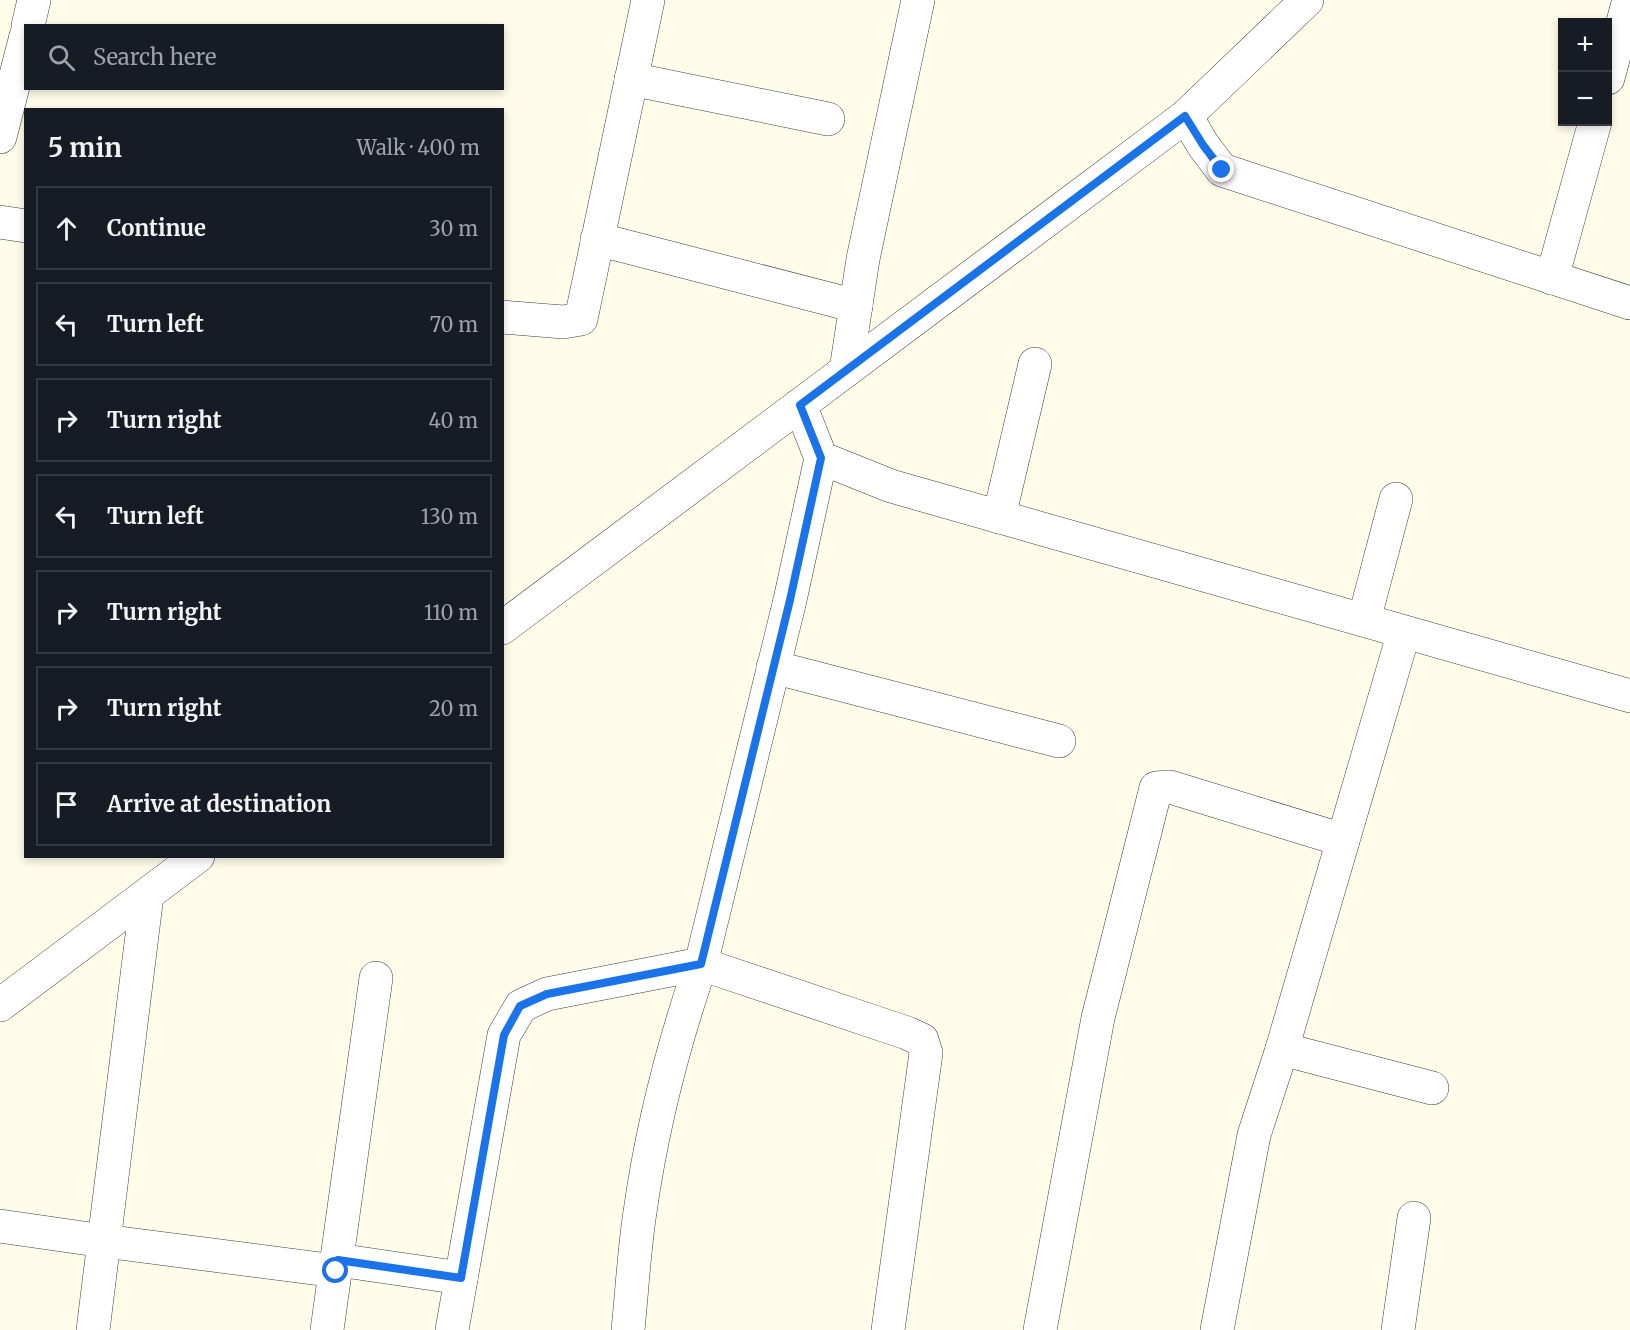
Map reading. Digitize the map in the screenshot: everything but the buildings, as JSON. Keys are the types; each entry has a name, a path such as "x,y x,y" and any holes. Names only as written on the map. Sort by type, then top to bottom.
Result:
{"street":[{"path":"28,24 34,0"},
{"path":"504,317 563,322 581,320 648,0"},
{"path":"846,370 863,259 918,0"},
{"path":"504,627 1185,116 1306,0"},
{"path":"1610,72 1627,7"},
{"path":"0,138 24,44"},
{"path":"631,80 828,118"},
{"path":"1185,116 1222,170 1630,303"},
{"path":"1552,278 1594,126"},
{"path":"0,222 24,226"},
{"path":"597,238 856,306"},
{"path":"999,517 1035,364"},
{"path":"628,1330 640,1212 655,1132 681,1021 701,964 774,667 821,458 800,405"},
{"path":"821,458 891,486 1630,696"},
{"path":"1364,620 1396,500"},
{"path":"1217,1330 1254,1135 1282,1049 1404,632"},
{"path":"774,667 1059,741"},
{"path":"1040,1330 1098,1018 1156,789 1170,787 1343,840"},
{"path":"0,1005 195,858"},
{"path":"93,1330 147,895"},
{"path":"452,1330 504,1035 520,1006 547,994 701,964 922,1040 926,1053 888,1330"},
{"path":"327,1330 376,978"},
{"path":"1282,1049 1432,1088"},
{"path":"1398,1330 1414,1218"},
{"path":"0,1226 104,1241 461,1278"}],"route":[{"path":"336,1271 338,1260 461,1278 504,1035 520,1006 547,994 701,964 790,600 821,458 800,405 1185,116 1222,170"}]}
